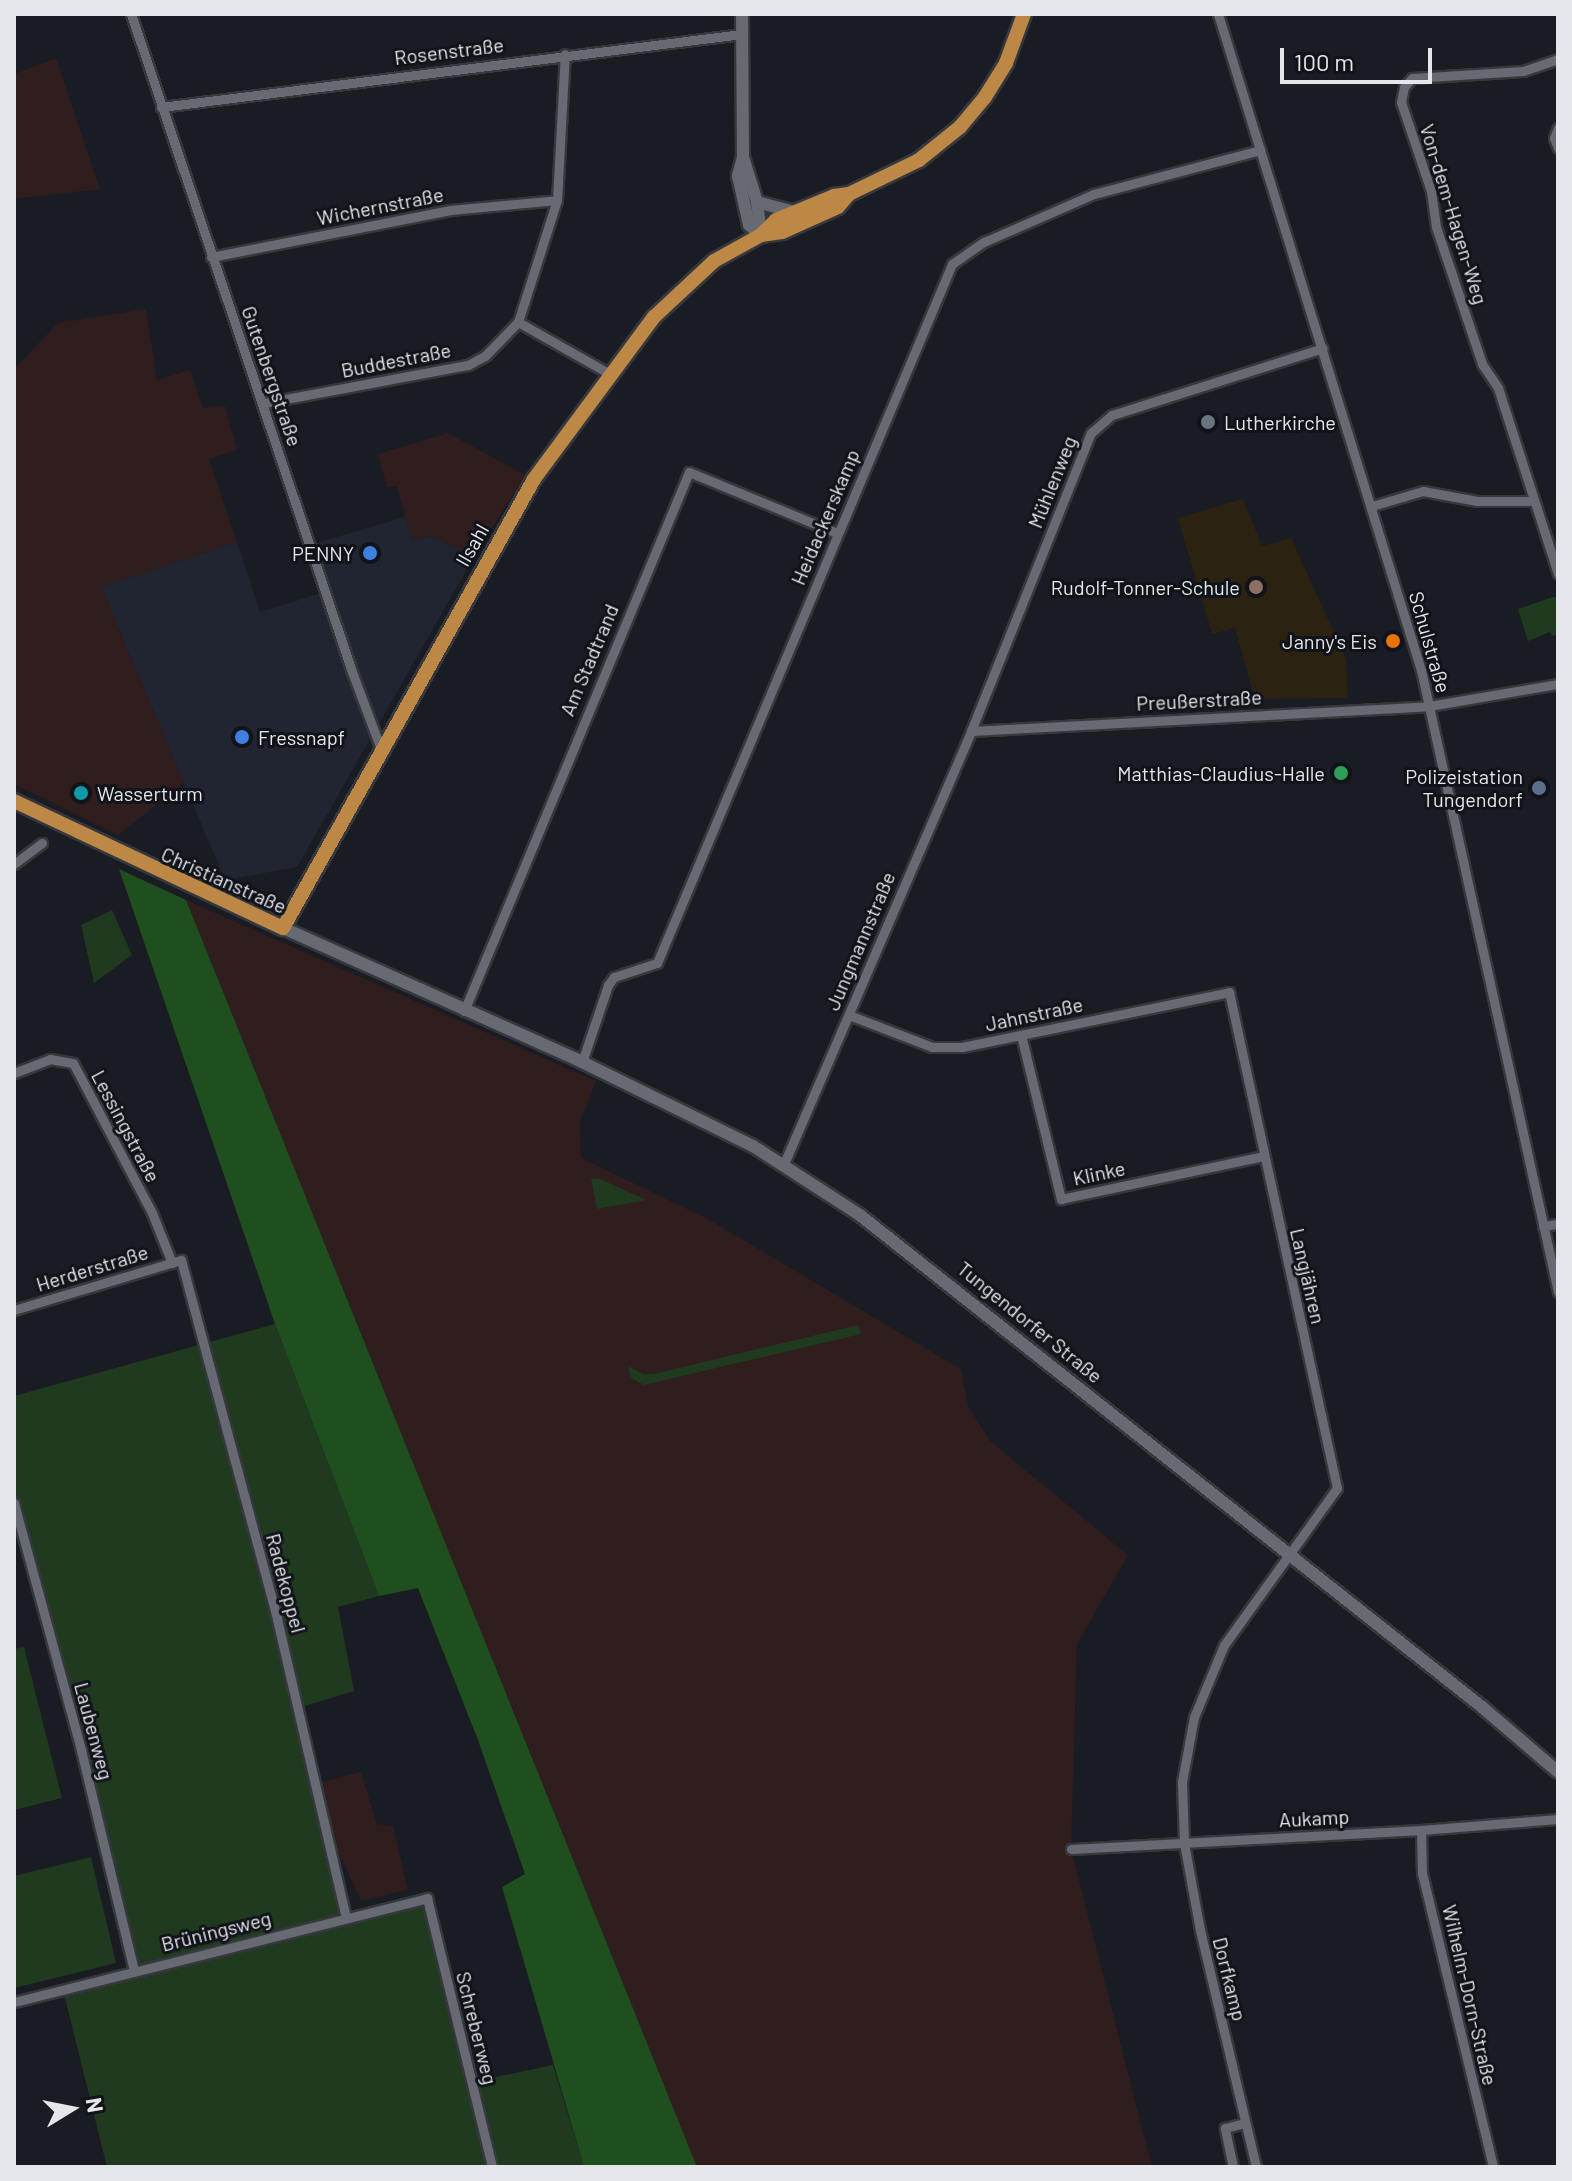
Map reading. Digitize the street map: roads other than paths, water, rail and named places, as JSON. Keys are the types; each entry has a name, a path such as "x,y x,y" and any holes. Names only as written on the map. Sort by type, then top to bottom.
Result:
{"main road":[{"path":"742,14 743,157 738,176 749,225 761,235 782,232 838,207 849,194"},
{"path":"761,235 776,220 834,196 849,194 919,160 960,127 999,75 1022,20"},
{"path":"743,157 757,202 761,235"},
{"path":"757,202 794,212"},
{"name":"Ilsahl","path":"283,928 534,479 654,317 683,286 714,261 761,235"},
{"name":"Christianstraße","path":"14,801 420,992"},
{"name":"Tungendorfer Straße","path":"420,992 582,1062 753,1146 861,1216 963,1293 1558,1772"}],"street":[{"name":"Gutenbergstraße","path":"131,14 352,672 381,749"},
{"name":"Schulstraße","path":"1218,14 1372,506 1429,706 1558,1292"},
{"name":"Rosenstraße","path":"161,107 742,34"},
{"name":"Buddestraße","path":"264,403 468,365 485,356 518,322 557,200 565,54"},
{"name":"Von-dem-Hagen-Weg","path":"1558,59 1523,71 1412,78 1404,87 1401,102 1431,191 1436,227 1482,364 1498,388 1558,574"},
{"path":"1558,128 1554,138 1558,148"},
{"name":"Heidackerskamp","path":"582,1062 608,985 614,977 657,963 952,264 984,242 1094,194 1260,150"},
{"name":"Wichernstraße","path":"211,257 450,210 557,200"},
{"path":"518,322 610,374"},
{"name":"Mühlenweg","path":"971,731 1091,433 1112,415 1323,348"},
{"name":"Am Stadtrand","path":"464,1011 689,472 837,533"},
{"path":"1372,506 1423,491 1477,501 1532,501"},
{"name":"Preußerstraße","path":"971,731 1429,706 1558,684"},
{"name":"Jungmannstraße","path":"783,1166 971,731"},
{"path":"14,864 42,843"},
{"name":"Jahnstraße","path":"849,1015 932,1047 962,1047 1229,992"},
{"name":"Langjähren","path":"1184,1843 1182,1782 1203,1687 1224,1645 1337,1488 1229,992"},
{"name":"Klinke","path":"1021,1035 1061,1199 1263,1156"},
{"name":"Lessingstraße","path":"14,1073 50,1059 73,1063 176,1262"},
{"path":"1543,1226 1558,1224"},
{"name":"Herderstraße","path":"14,1310 176,1262"},
{"name":"Radekoppel","path":"176,1262 277,1619 346,1918"},
{"name":"Laubenweg","path":"14,1503 81,1750 134,1970"},
{"name":"Aukamp","path":"1071,1849 1421,1830 1558,1819"},
{"name":"Wilhelm-Dorn-Straße","path":"1421,1830 1422,1873 1493,2167"},
{"name":"Dorfkamp","path":"1184,1843 1200,1930 1256,2167"},
{"name":"Brüningsweg","path":"14,2002 427,1898"},
{"name":"Schreberweg","path":"427,1898 492,2167"},
{"path":"1233,2167 1225,2128 1245,2123"}],"place":[{"name":"Lutherkirche","path":"1208,422"},
{"name":"PENNY","path":"370,553"},
{"name":"Rudolf-Tonner-Schule","path":"1256,587"},
{"name":"Janny's Eis","path":"1393,641"},
{"name":"Fressnapf","path":"242,737"},
{"name":"Matthias-Claudius-Halle","path":"1341,773"},
{"name":"Polizeistation Tungendorf","path":"1539,788"},
{"name":"Wasserturm","path":"81,793"}]}
